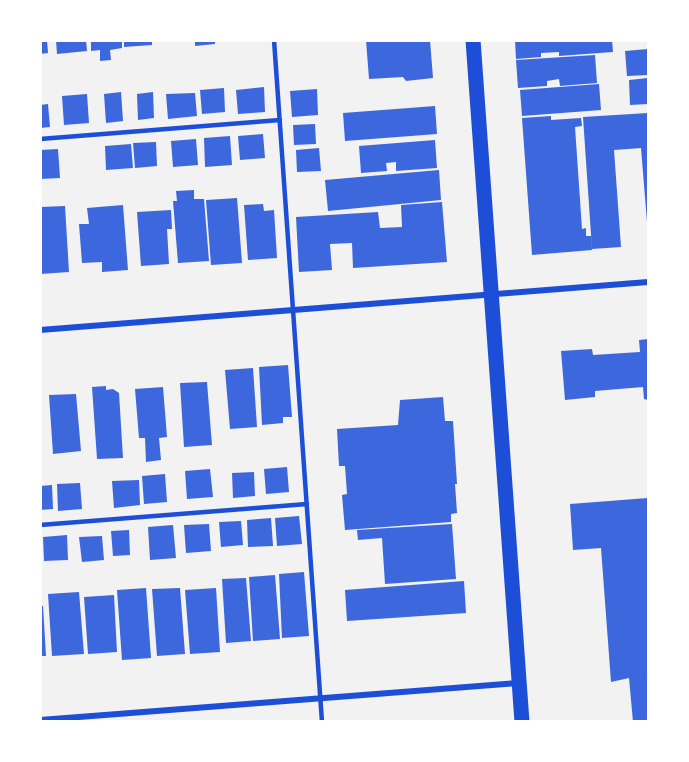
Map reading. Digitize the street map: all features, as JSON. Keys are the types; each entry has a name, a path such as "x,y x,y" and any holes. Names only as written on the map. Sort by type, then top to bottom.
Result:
{"main road":[{"path":"473,40 522,722"}],"street":[{"path":"40,330 648,282"},
{"path":"40,720 519,683"}],"lane":[{"path":"274,40 322,722"},
{"path":"40,138 280,120"},
{"path":"40,525 307,504"}],"building":[{"path":"40,40 47,40 48,53 40,54"},
{"path":"56,40 86,40 87,51 57,54"},
{"path":"91,40 122,40 122,48 110,50 111,60 100,61 100,50 91,51"},
{"path":"124,40 152,40 152,45 124,47"},
{"path":"195,40 215,40 215,44 195,46"},
{"path":"366,40 430,40 433,78 406,81 403,77 369,79"},
{"path":"515,40 612,40 613,52 559,56 559,52 541,53 541,57 516,59"},
{"path":"648,49 648,75 627,76 625,51"},
{"path":"595,55 597,83 560,86 559,79 547,81 547,86 518,88 516,60"},
{"path":"648,78 648,104 630,105 629,80"},
{"path":"599,84 601,110 522,116 520,90"},
{"path":"264,87 265,112 238,114 236,90"},
{"path":"224,88 225,112 202,114 200,90"},
{"path":"317,89 318,115 292,117 290,91"},
{"path":"121,92 123,121 106,123 104,94"},
{"path":"153,92 154,118 138,120 137,94"},
{"path":"195,93 197,116 168,119 166,94"},
{"path":"87,94 89,123 64,125 62,96"},
{"path":"48,104 50,127 40,128 40,105"},
{"path":"435,106 437,134 345,141 343,113"},
{"path":"648,113 648,234 641,148 614,150 621,247 592,249 583,117"},
{"path":"551,116 551,120 581,118 582,126 575,127 582,229 586,228 586,236 591,236 592,250 532,255 522,118"},
{"path":"315,124 316,144 294,145 293,125"},
{"path":"263,134 265,158 240,160 238,136"},
{"path":"230,136 232,165 205,167 204,138"},
{"path":"196,139 198,165 173,167 171,141"},
{"path":"435,140 437,168 396,171 396,162 386,163 387,171 361,173 359,146"},
{"path":"156,142 157,166 135,168 133,143"},
{"path":"131,144 133,168 106,170 105,146"},
{"path":"319,148 321,171 297,172 296,150"},
{"path":"58,149 60,178 40,179 40,150"},
{"path":"439,170 441,200 328,211 325,180"},
{"path":"194,190 194,199 204,199 209,261 178,263 173,201 177,201 176,191"},
{"path":"237,198 242,263 211,265 206,200"},
{"path":"442,202 447,262 353,268 352,243 330,244 332,270 299,272 296,217 378,212 380,228 402,227 401,205"},
{"path":"263,204 264,211 274,210 277,258 248,260 244,205"},
{"path":"123,205 128,270 102,272 102,262 82,263 79,224 89,224 87,208"},
{"path":"65,206 69,272 40,274 40,207"},
{"path":"171,210 172,229 167,229 169,264 141,266 137,212"},
{"path":"648,339 648,400 644,399 643,387 595,391 595,397 565,400 561,351 592,349 593,355 640,352 639,340"},
{"path":"288,365 292,417 283,417 283,423 262,425 259,367"},
{"path":"253,368 257,427 230,429 225,370"},
{"path":"207,382 212,445 184,447 180,383"},
{"path":"106,386 106,390 113,389 119,393 123,458 97,459 92,387"},
{"path":"163,387 167,437 159,438 161,460 146,462 145,438 139,438 135,389"},
{"path":"76,394 81,451 53,454 49,395"},
{"path":"443,397 445,421 453,421 457,513 451,514 451,522 345,530 342,495 347,494 345,466 339,466 337,429 398,425 400,400"},
{"path":"287,467 289,492 266,494 264,469"},
{"path":"210,469 213,497 187,499 185,471"},
{"path":"254,472 255,496 233,498 232,473"},
{"path":"165,474 167,502 144,504 142,476"},
{"path":"139,480 140,505 114,508 112,481"},
{"path":"80,483 82,509 58,511 57,484"},
{"path":"52,485 53,509 40,510 40,486"},
{"path":"648,498 648,722 633,722 629,678 611,682 601,548 573,550 570,504"},
{"path":"299,516 302,544 277,546 275,518"},
{"path":"271,518 273,546 248,547 247,520"},
{"path":"241,521 243,545 221,547 219,522"},
{"path":"209,524 211,551 186,553 184,525"},
{"path":"452,524 456,579 385,584 382,538 358,540 357,530"},
{"path":"173,525 176,558 150,560 148,527"},
{"path":"129,530 130,555 113,556 111,531"},
{"path":"67,535 68,560 44,561 43,537"},
{"path":"102,536 104,560 82,562 79,537"},
{"path":"304,572 309,636 282,638 279,574"},
{"path":"275,575 280,639 253,641 249,577"},
{"path":"246,578 251,641 226,643 222,579"},
{"path":"464,581 466,613 347,621 345,590"},
{"path":"146,588 151,658 122,660 117,590"},
{"path":"180,588 185,654 157,656 152,589"},
{"path":"216,588 220,652 190,654 185,590"},
{"path":"79,592 84,654 52,656 48,594"},
{"path":"114,595 117,652 88,654 84,597"},
{"path":"40,606 43,606 46,656 40,656"}]}
